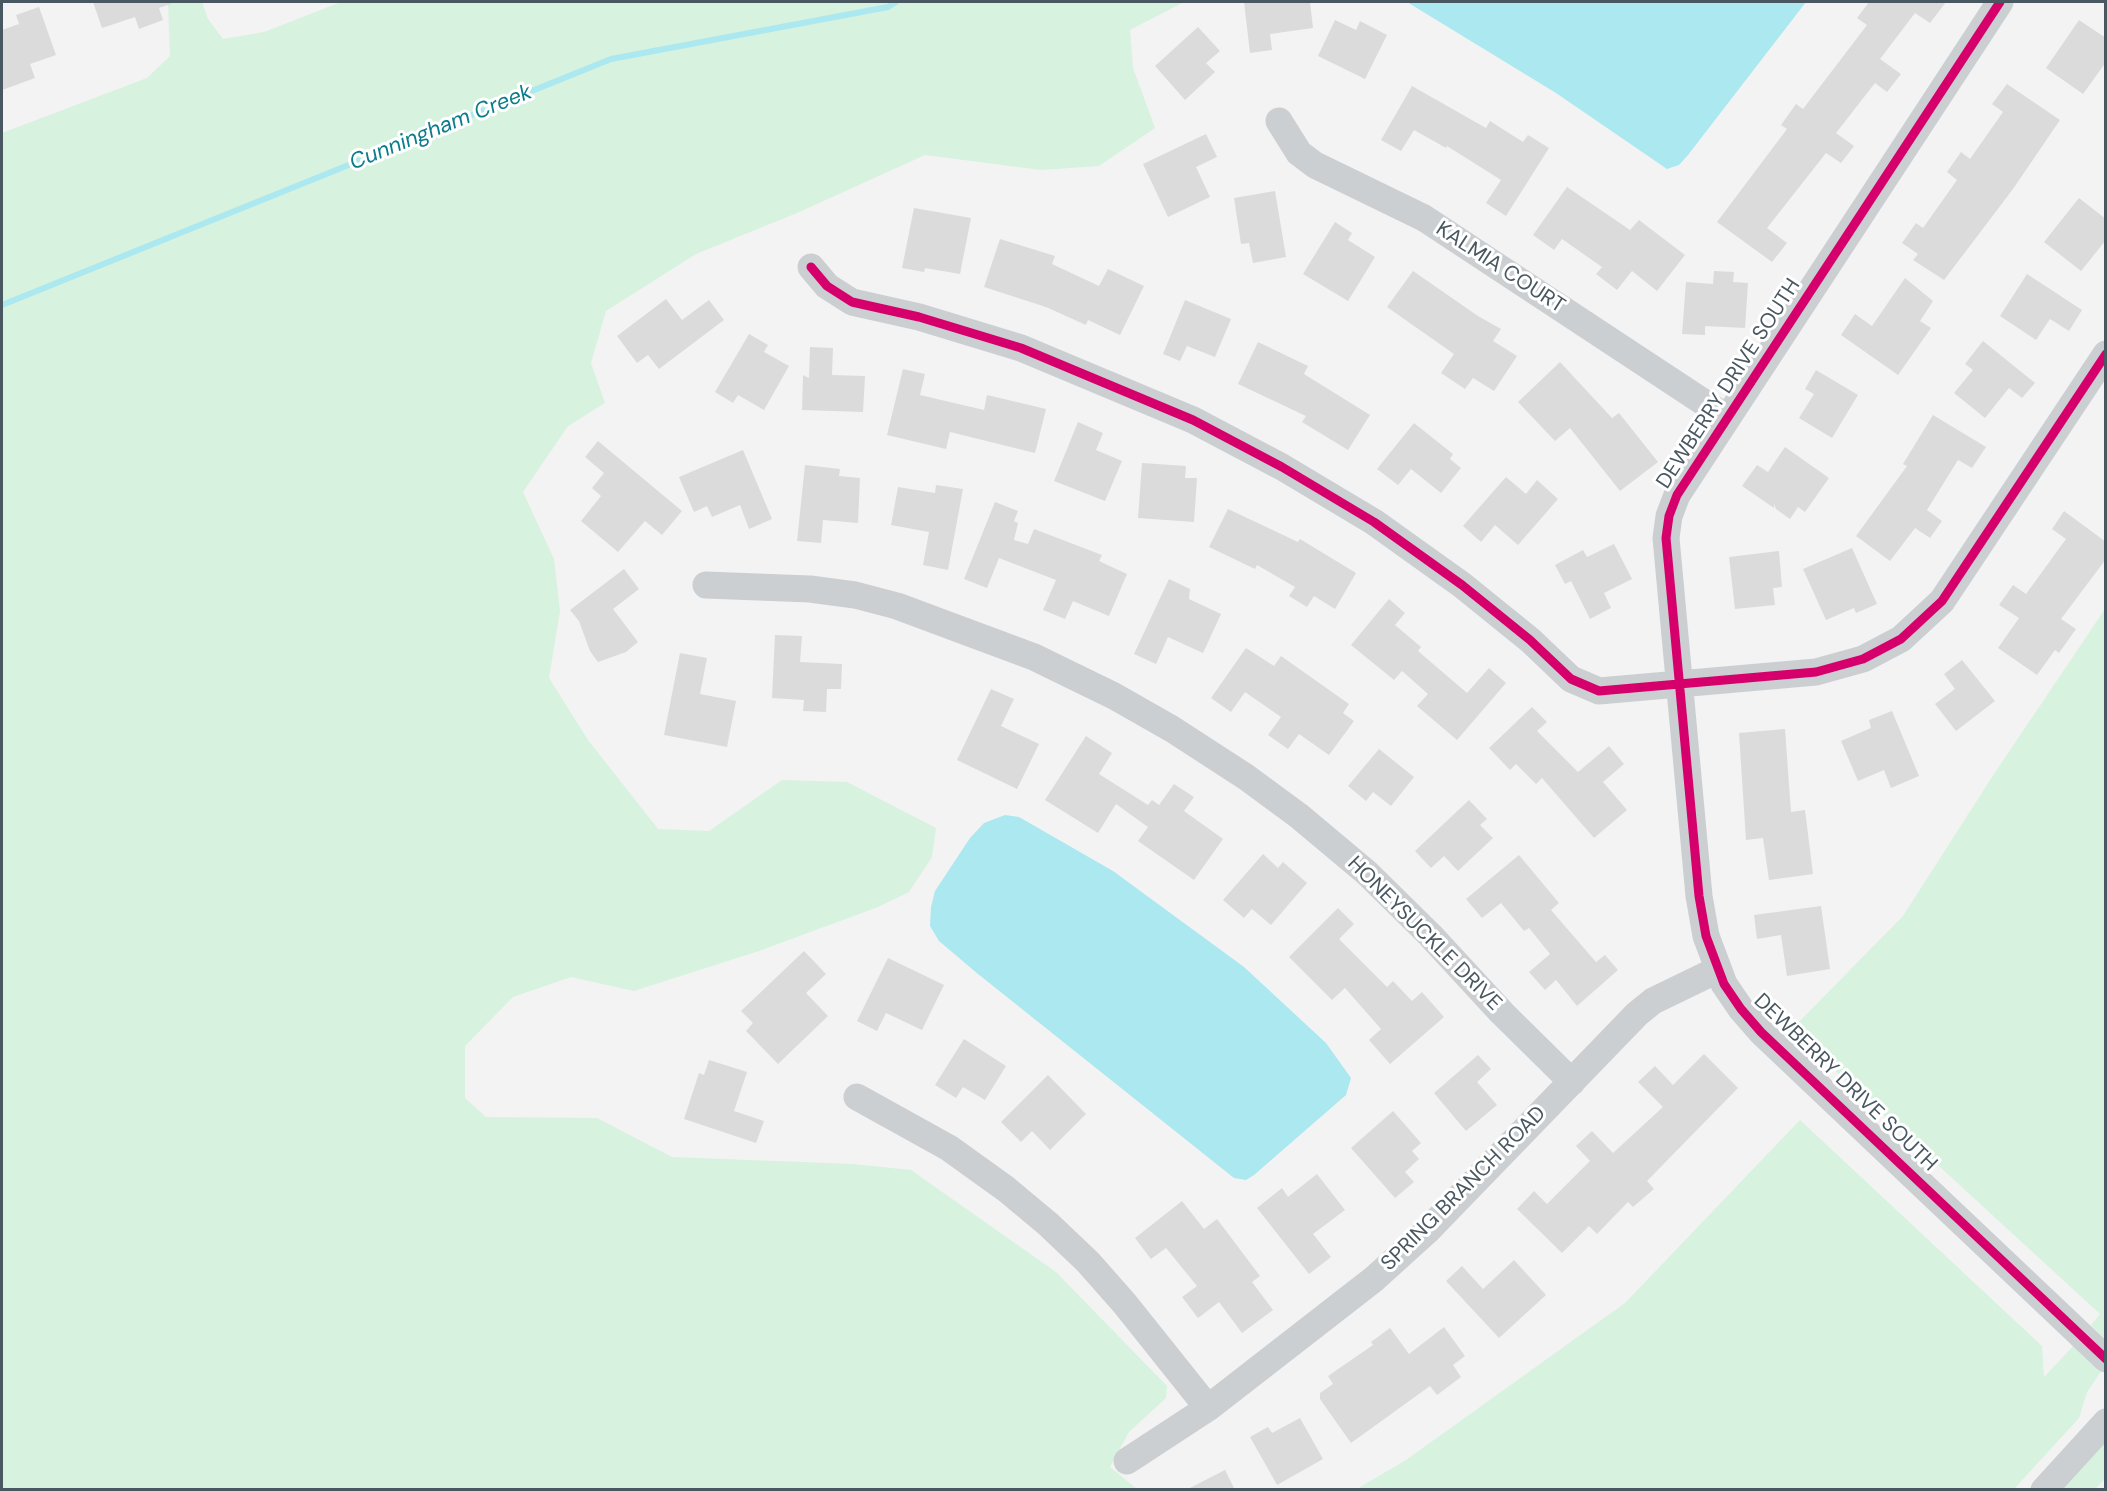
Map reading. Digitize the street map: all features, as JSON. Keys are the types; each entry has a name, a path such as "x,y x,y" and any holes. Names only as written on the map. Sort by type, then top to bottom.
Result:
{"street":[{"name":"DEWBERRY DRIVE SOUTH","path":"2000,2 1677,495 1669,516 1666,538 1699,896 1706,936 1717,970 1741,1009 1761,1032 2106,1359"},
{"name":"KALMIA COURT","path":"1279,121 1299,153 1315,165 1424,218 1726,417"},
{"path":"811,267 827,286 852,302 919,317 1040,356 1193,420 1282,467 1374,522 1461,585 1530,640 1571,679 1584,687 1599,691 1834,669 1886,648 1916,628 1942,601 2106,354"},
{"name":"HONEYSUCKLE DRIVE","path":"706,585 810,589 855,595 897,606 1034,657 1114,696 1172,729 1272,796 1367,873 1430,934 1502,1013 1572,1082"},
{"name":"SPRING BRANCH ROAD","path":"1127,1461 1208,1408 1374,1279 1427,1231 1645,1008 1717,970"},
{"path":"857,1097 949,1149 1006,1189 1048,1224 1088,1262 1125,1304 1208,1408"},
{"path":"2044,1490 2106,1422"}],"green space":[{"path":"168,2 202,2 208,19 223,39 264,32 341,2 1184,2 1130,30 1133,68 1155,128 1099,166 1041,170 925,155 797,213 696,254 606,311 591,363 605,403 568,426 523,492 554,559 560,611 549,678 588,740 658,829 709,831 782,780 847,782 936,828 932,857 909,892 878,907 759,951 634,991 571,977 513,997 465,1046 465,1098 486,1117 597,1118 672,1157 853,1164 911,1170 1056,1272 1167,1386 1166,1398 1129,1432 1110,1467 1137,1489 2,1490 2,133 147,78 170,56"},
{"path":"2105,609 2105,1339 2091,1325 2100,1314 1791,1030 1903,916 1992,777"},
{"path":"1800,1120 2042,1346 2044,1377 2075,1344 2102,1370 2087,1392 2079,1418 2014,1489 1355,1490 1406,1460 1625,1303"},
{"path":"2105,1436 2105,1479 2095,1489 2055,1490"}],"water":[{"path":"1407,2 1806,2 1688,155 1679,165 1667,169 1556,93"},
{"path":"1005,815 1019,817 1113,871 1244,967 1326,1043 1351,1078 1346,1095 1254,1175 1246,1180 1234,1178 978,974 939,941 930,926 931,907 935,891 970,838 984,823"}],"building":[{"path":"93,2 171,2 171,4 159,8 163,20 139,29 135,17 102,28"},
{"path":"1244,2 1310,2 1313,28 1270,34 1272,50 1250,53"},
{"path":"1869,2 1946,2 1930,23 1915,13 1880,59 1901,74 1887,92 1875,83 1836,133 1854,146 1841,163 1826,153 1767,228 1787,243 1772,262 1717,222 1787,129 1781,125 1796,104 1803,109 1867,25 1857,18"},
{"path":"39,7 56,55 30,64 35,78 2,90 2,30 19,24 16,15"},
{"path":"1335,20 1356,30 1360,21 1387,35 1365,79 1318,56"},
{"path":"2079,20 2106,38 2106,62 2083,94 2046,68"},
{"path":"1198,27 1220,51 1206,63 1215,72 1185,100 1155,66"},
{"path":"2007,84 2060,120 2013,189 1944,280 1913,260 1918,254 1902,243 1916,223 1923,228 1957,180 1947,172 1961,152 1970,159 2003,112 1992,104"},
{"path":"1412,86 1486,128 1490,121 1523,142 1528,135 1549,148 1506,216 1486,203 1501,180 1447,146 1446,148 1414,130 1401,151 1381,140"},
{"path":"1206,134 1217,157 1196,167 1210,197 1168,217 1143,164"},
{"path":"1567,187 1630,230 1639,220 1685,255 1657,291 1632,271 1617,290 1596,274 1602,267 1562,239 1554,250 1533,235"},
{"path":"1275,191 1286,257 1253,263 1249,243 1241,244 1234,198"},
{"path":"2079,198 2106,219 2106,240 2081,271 2044,242"},
{"path":"914,208 971,218 960,274 925,268 924,272 902,268"},
{"path":"1335,222 1352,233 1348,240 1375,257 1348,301 1303,274"},
{"path":"1000,239 1055,256 1052,264 1099,286 1108,269 1144,286 1120,335 1088,320 1086,325 1046,307 984,287"},
{"path":"1413,271 1478,316 1501,329 1493,341 1517,356 1494,391 1473,378 1465,389 1441,373 1454,354 1387,307"},
{"path":"1714,271 1734,272 1733,282 1748,283 1745,328 1705,326 1705,335 1682,334 1686,282 1713,284"},
{"path":"2027,274 2082,310 2069,331 2050,319 2036,340 2000,316"},
{"path":"1905,278 1933,301 1920,321 1931,328 1898,375 1841,335 1855,314 1872,326"},
{"path":"666,299 682,320 709,300 724,320 659,369 648,355 637,363 617,336"},
{"path":"1185,300 1231,319 1215,357 1187,346 1180,361 1163,354"},
{"path":"749,334 768,345 764,352 789,366 764,410 738,395 733,403 715,392"},
{"path":"1983,341 2035,383 2022,398 2009,388 1985,418 1954,393 1973,370 1965,364"},
{"path":"1258,342 1308,366 1304,374 1370,415 1348,450 1302,422 1306,416 1238,384"},
{"path":"810,347 833,348 832,375 865,376 863,412 802,410 803,375 809,378"},
{"path":"1560,362 1612,418 1619,413 1658,462 1620,491 1570,428 1555,441 1518,402"},
{"path":"903,369 925,374 920,395 984,410 987,395 1046,409 1035,453 950,432 946,449 887,435"},
{"path":"1816,370 1858,395 1832,438 1799,418 1814,394 1805,389"},
{"path":"1933,415 1986,447 1972,468 1958,460 1927,510 1942,521 1930,538 1915,528 1890,561 1856,536 1907,466 1903,464"},
{"path":"1078,422 1103,433 1096,450 1122,461 1105,501 1054,481"},
{"path":"1414,423 1453,454 1450,459 1461,468 1441,493 1411,469 1398,485 1377,469"},
{"path":"598,441 682,511 662,535 645,521 618,552 581,521 601,496 592,488 604,473 585,457"},
{"path":"1785,447 1829,478 1805,512 1798,507 1790,519 1776,509 1774,504 1774,508 1742,486 1757,465 1768,472"},
{"path":"743,450 772,519 749,529 740,505 712,517 707,506 694,512 679,477"},
{"path":"1142,463 1186,466 1185,478 1197,478 1194,522 1138,518"},
{"path":"805,465 840,469 839,476 860,478 858,523 823,520 821,543 797,541"},
{"path":"1506,477 1526,494 1537,480 1558,499 1518,545 1495,525 1481,542 1463,526"},
{"path":"936,485 963,489 948,570 923,565 929,532 891,525 898,487 935,493"},
{"path":"995,502 1018,511 1014,521 1018,523 1014,540 1028,544 1034,529 1102,555 1099,561 1127,574 1109,616 1073,601 1065,619 1043,610 1056,580 999,558 987,588 964,579"},
{"path":"1228,509 1298,542 1300,539 1356,573 1335,609 1314,596 1307,607 1289,596 1295,587 1257,565 1255,569 1209,547"},
{"path":"2064,511 2106,542 2106,559 2061,619 2076,629 2059,653 2055,650 2037,675 1998,648 2019,618 1999,605 2013,585 2026,594 2066,539 2052,529"},
{"path":"1614,544 1632,579 1604,593 1611,608 1590,619 1571,581 1565,584 1555,565 1583,550 1587,557"},
{"path":"1852,548 1877,604 1856,613 1854,608 1826,620 1803,569"},
{"path":"1779,551 1782,587 1773,588 1775,605 1735,609 1729,557"},
{"path":"624,569 639,589 613,609 638,642 626,652 598,662 590,651 579,621 570,610"},
{"path":"1169,579 1190,589 1189,599 1221,614 1203,653 1168,637 1156,664 1134,654"},
{"path":"1389,599 1405,613 1395,625 1421,647 1418,651 1467,693 1489,668 1506,683 1457,740 1417,706 1428,694 1402,671 1394,680 1351,645"},
{"path":"775,635 802,636 800,662 842,664 841,689 827,689 826,712 803,711 804,700 772,698"},
{"path":"1246,648 1274,666 1281,656 1349,704 1343,713 1354,721 1329,755 1299,734 1288,749 1268,735 1281,717 1245,692 1231,712 1211,698"},
{"path":"680,653 707,658 700,694 736,701 727,747 664,735"},
{"path":"1962,660 1995,701 1956,731 1935,704 1955,689 1944,674"},
{"path":"991,689 1014,699 1001,726 1039,744 1017,789 957,760"},
{"path":"1532,707 1547,722 1537,731 1578,772 1609,746 1624,764 1603,782 1627,810 1594,838 1542,778 1536,784 1516,764 1510,770 1489,748"},
{"path":"1892,711 1919,776 1891,788 1884,770 1858,781 1841,741 1871,728 1869,720"},
{"path":"1785,729 1791,812 1805,810 1813,874 1769,880 1763,838 1746,840 1739,733"},
{"path":"1086,736 1112,753 1099,774 1148,805 1152,800 1159,805 1174,784 1194,797 1184,811 1223,839 1194,880 1138,841 1148,827 1116,804 1098,833 1045,800"},
{"path":"1379,749 1414,777 1391,806 1373,792 1366,801 1348,786"},
{"path":"1469,800 1487,819 1480,825 1493,838 1458,871 1444,856 1431,868 1415,851"},
{"path":"1263,854 1278,868 1283,862 1307,883 1271,925 1252,909 1244,918 1223,900"},
{"path":"1519,855 1559,903 1551,910 1596,962 1605,955 1618,970 1577,1006 1556,980 1545,990 1529,972 1550,954 1529,928 1524,931 1501,903 1482,918 1466,899"},
{"path":"1821,906 1830,969 1787,976 1781,935 1757,939 1754,915"},
{"path":"1338,908 1354,924 1339,939 1387,987 1393,981 1412,1001 1422,992 1444,1017 1390,1064 1369,1040 1381,1029 1345,988 1332,1000 1289,957"},
{"path":"804,951 826,974 806,993 828,1016 778,1064 746,1031 753,1023 741,1011"},
{"path":"888,958 944,985 922,1030 886,1013 877,1031 857,1021"},
{"path":"964,1039 1006,1066 985,1100 963,1087 956,1098 935,1085"},
{"path":"1704,1054 1738,1088 1647,1181 1654,1189 1633,1207 1628,1202 1597,1234 1589,1226 1562,1253 1517,1209 1534,1191 1547,1204 1590,1161 1576,1146 1592,1131 1613,1153 1663,1107 1638,1082 1655,1066 1673,1085"},
{"path":"1478,1055 1491,1069 1477,1082 1497,1105 1466,1131 1434,1093"},
{"path":"709,1060 747,1072 734,1111 764,1121 756,1143 684,1119 699,1073 704,1075"},
{"path":"1048,1075 1086,1114 1050,1150 1032,1131 1021,1142 1001,1122"},
{"path":"1393,1111 1421,1143 1412,1151 1419,1159 1405,1172 1414,1182 1395,1198 1351,1148"},
{"path":"1317,1174 1345,1210 1313,1234 1331,1257 1309,1274 1257,1208 1282,1188 1288,1197"},
{"path":"1182,1201 1204,1229 1217,1219 1260,1276 1252,1282 1273,1310 1242,1333 1219,1302 1198,1318 1182,1297 1197,1286 1166,1248 1151,1259 1135,1238"},
{"path":"1514,1260 1546,1295 1499,1338 1446,1281 1462,1266 1483,1289"},
{"path":"1444,1327 1465,1356 1453,1365 1461,1377 1437,1395 1430,1386 1351,1443 1320,1399 1320,1393 1333,1384 1328,1376 1373,1345 1371,1342 1390,1328 1409,1354"},
{"path":"1300,1418 1323,1459 1277,1485 1250,1437 1268,1427 1272,1433"},
{"path":"1225,1470 1235,1490 1186,1490"}],"waterway":[{"name":"Cunningham Creek","path":"2,305 611,59 888,7 896,2"}],"cycle path":[{"path":"2000,2 1677,495 1669,516 1666,538 1699,896 1706,936 1724,984 1761,1032 2106,1359"},
{"path":"811,267 827,286 852,302 919,317 1021,348 1193,420 1282,467 1374,522 1462,585 1530,640 1571,679 1599,691 1816,672 1863,659 1901,639 1942,601 2106,354"}]}
